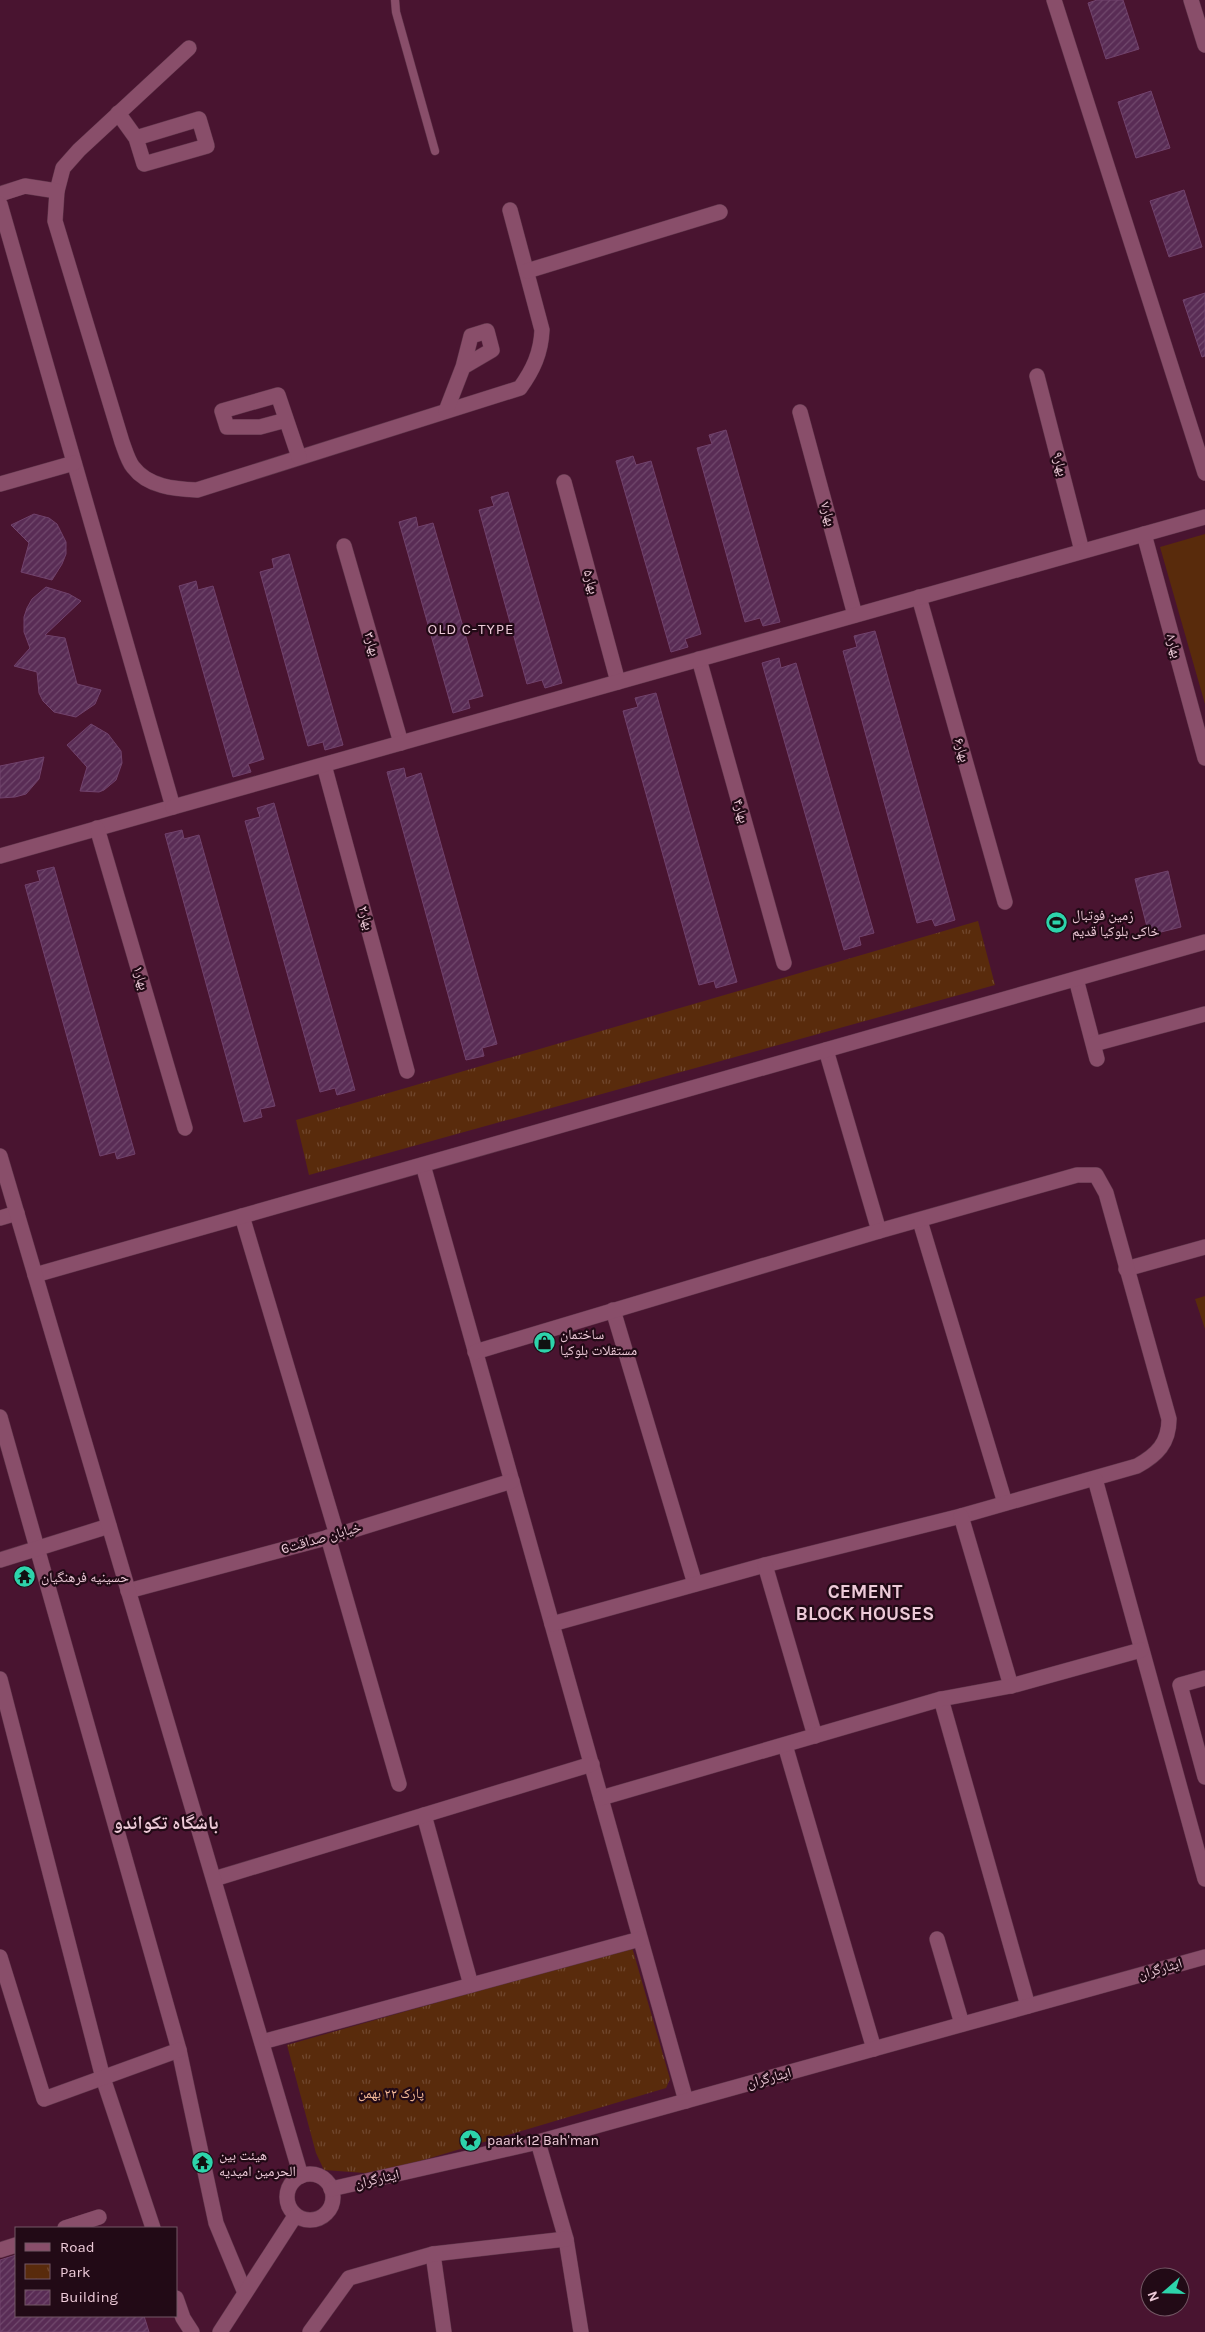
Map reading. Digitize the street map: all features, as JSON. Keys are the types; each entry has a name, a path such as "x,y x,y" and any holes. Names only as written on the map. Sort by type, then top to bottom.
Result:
{"street":[{"path":"1054,0 1205,473"},
{"path":"1190,0 1205,45"},
{"path":"189,48 118,113 63,168 57,192 55,221 122,442 133,468 154,484 176,490 197,490 520,388 537,360 542,330 510,210"},
{"path":"118,113 136,138"},
{"path":"0,194 26,186 57,192"},
{"path":"0,204 173,807"},
{"path":"527,271 720,212"},
{"path":"446,411 464,367"},
{"name":"بهار۹","path":"1037,376 1082,551"},
{"name":"بهار۷","path":"800,412 855,615"},
{"path":"286,420 299,457"},
{"path":"0,484 74,463"},
{"name":"بهار۵","path":"564,482 618,682"},
{"path":"0,856 1205,516"},
{"name":"بهار۸","path":"1144,534 1205,758"},
{"name":"بهار۳","path":"344,546 400,743"},
{"name":"بهار۶","path":"919,597 1004,902"},
{"name":"بهار۴","path":"699,659 784,963"},
{"name":"بهار۲","path":"324,764 407,1071"},
{"name":"بهار۱","path":"97,828 185,1128"},
{"path":"35,1275 1205,942"},
{"path":"1076,979 1095,1052 1205,1014"},
{"path":"826,1050 879,1231"},
{"path":"0,1156 301,2176"},
{"path":"423,1165 686,2101"},
{"path":"475,1352 879,1231 1077,1176 1096,1175 1106,1193 1169,1419 1169,1431 1163,1445 1151,1458 1137,1466 1095,1479 961,1516 765,1565 552,1624"},
{"path":"0,1218 17,1213"},
{"path":"242,1216 333,1536 399,1784"},
{"path":"920,1221 1004,1503"},
{"path":"1126,1269 1205,1247"},
{"path":"613,1310 694,1584"},
{"path":"0,1417 179,2050 216,2223 245,2293"},
{"path":"1095,1479 1205,1880"},
{"name":"خیابان صداقت6","path":"128,1591 333,1536 512,1481"},
{"path":"961,1516 1010,1686"},
{"path":"0,1560 38,1550 110,1526"},
{"path":"765,1565 815,1736"},
{"path":"601,1798 941,1699 1010,1686 1141,1650"},
{"path":"1205,1678 1180,1685 1205,1777"},
{"path":"0,1679 7,1730 103,2078 153,2227"},
{"path":"941,1699 1028,2006"},
{"path":"784,1745 874,2049"},
{"path":"214,1880 592,1764"},
{"path":"424,1816 472,1985"},
{"path":"262,2042 640,1939"},
{"path":"937,1939 962,2024"},
{"path":"0,1957 44,2099 179,2050"},
{"name":"ایثارگران","path":"331,2189 538,2142 1205,1957"},
{"path":"538,2142 566,2239 581,2332"},
{"path":"316,2175 328,2183 331,2189 333,2198 331,2206 320,2218 302,2220 290,2210 286,2197 290,2184 301,2176 316,2175"},
{"path":"220,2332 295,2216"},
{"path":"68,2227 99,2217"},
{"path":"310,2332 349,2278 432,2254 566,2239"},
{"path":"0,2250 15,2245"},
{"path":"432,2254 444,2332"},
{"path":"178,2304 183,2318 192,2332"}],"lane":[{"path":"395,0 398,21 436,151"}],"green space":[{"path":"1205,534 1205,704 1160,547"},
{"path":"978,921 995,985 309,1175 296,1120"},
{"path":"1205,1296 1205,1329 1195,1299"},
{"name":"پارک ۲۲ بهمن","path":"632,1947 670,2079 666,2088 390,2170 365,2173 324,2170 316,2153 287,2045"}],"building":[{"path":"1097,0 1123,0 1139,49 1106,59 1088,3"},
{"path":"1151,91 1170,148 1136,158 1118,102"},
{"path":"1184,190 1202,247 1169,257 1150,201"},
{"path":"1205,293 1205,356 1202,357 1183,300"},
{"path":"726,430 780,622 763,626 760,618 745,622 697,448 712,444 709,435"},
{"path":"633,456 636,465 651,461 701,634 685,639 688,647 671,652 616,461"},
{"path":"508,492 562,683 545,688 542,680 527,684 479,510 494,506 491,497"},
{"path":"34,514 49,518 57,524 66,542 66,554 52,580 21,572 29,543 11,525"},
{"path":"416,517 418,527 433,523 483,696 468,700 470,708 453,713 399,522"},
{"path":"289,554 343,745 325,750 323,742 308,746 260,572 274,568 272,559"},
{"path":"196,581 198,590 213,586 264,759 248,764 251,772 233,777 179,586"},
{"path":"46,587 69,594 81,601 45,635 65,638 77,684 101,690 95,704 76,717 54,712 43,701 39,693 37,672 14,666 30,648 24,632 24,617 27,608 32,599"},
{"path":"875,631 955,920 935,926 932,919 917,923 843,651 857,647 854,636"},
{"path":"779,658 781,668 796,663 874,933 859,937 861,945 844,950 762,663"},
{"path":"656,693 737,982 716,988 714,981 699,985 623,711 638,707 635,698"},
{"path":"91,724 108,734 121,751 122,763 116,780 99,792 80,791 87,767 67,745"},
{"path":"44,757 39,779 26,794 0,798 0,766"},
{"path":"404,768 406,778 421,773 497,1044 482,1048 484,1056 466,1060 387,772"},
{"path":"274,803 355,1090 337,1095 335,1088 320,1092 245,821 260,817 257,808"},
{"path":"182,830 184,839 199,835 275,1106 260,1109 262,1117 244,1122 165,834"},
{"path":"54,867 135,1154 117,1159 115,1152 100,1156 25,885 40,881 37,871"},
{"path":"1168,871 1181,927 1149,935 1135,879"},
{"path":"15,2255 15,2317 144,2317 149,2332 0,2332 0,2260"}],"place":[{"name":"زمین فوتبال خاکی بلوکیا قدیم","path":"1056,923"},
{"name":"ساختمان مستقلات بلوکیا","path":"544,1342"},
{"name":"حسینیه فرهنگیان","path":"25,1577"},
{"name":"paark 12 Bah'man","path":"471,2140"},
{"name":"هیئت بین الحرمین امیدیه","path":"203,2163"}],"district":[{"name":"OLD C-TYPE","path":"471,629"},
{"name":"CEMENT BLOCK HOUSES","path":"865,1603"},
{"name":"باشگاه تکواندو","path":"166,1823"}]}
